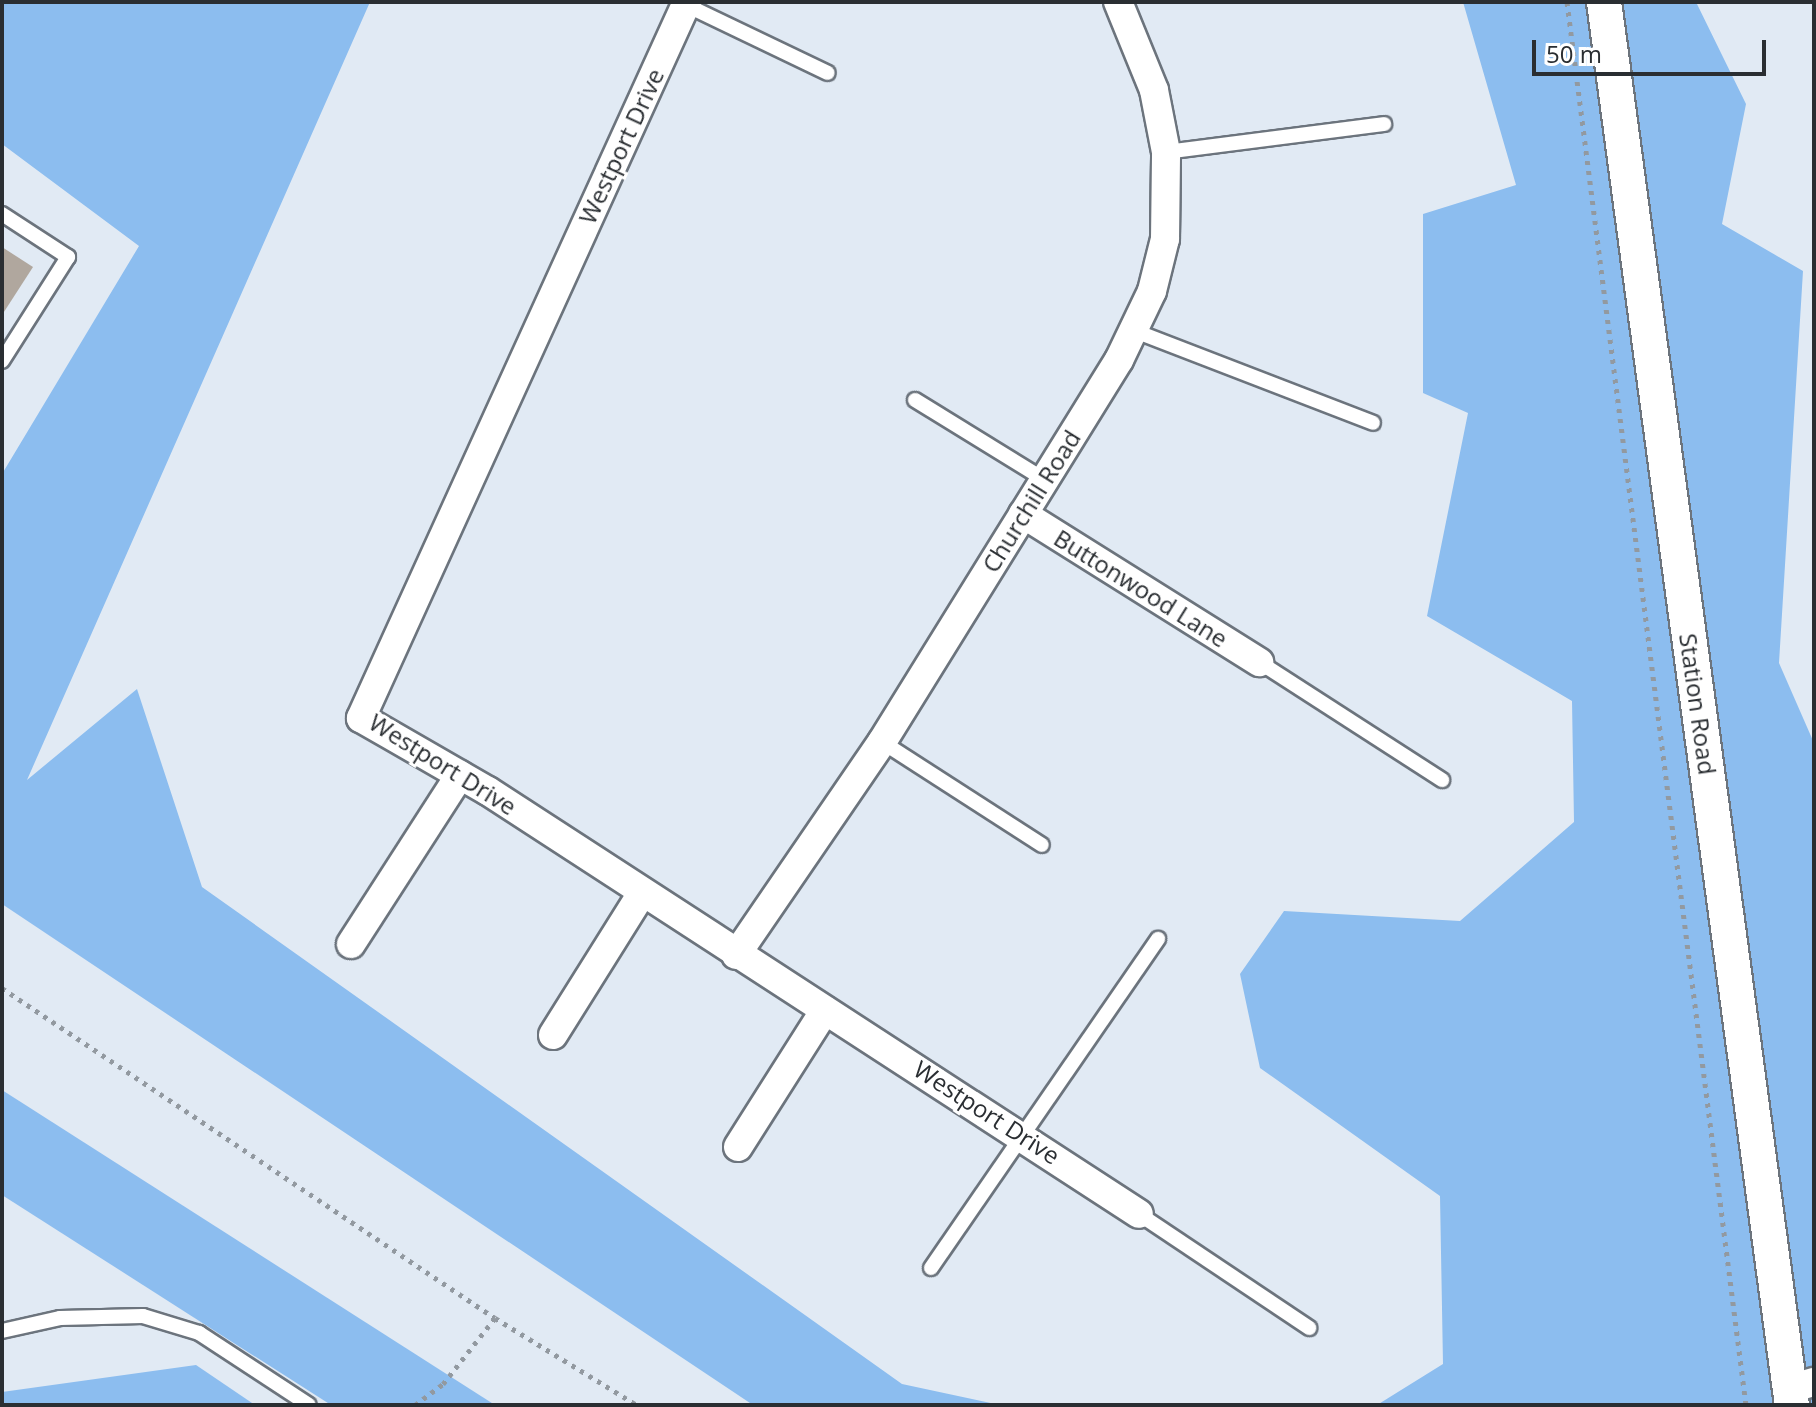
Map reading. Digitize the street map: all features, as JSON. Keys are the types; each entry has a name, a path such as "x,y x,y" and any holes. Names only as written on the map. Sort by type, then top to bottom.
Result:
{"street":[{"name":"Churchill Road","path":"736,955 882,742 1135,331 1165,239 1166,152 1154,90 1118,2"},
{"name":"Station Road","path":"1604,2 1798,1392"},
{"name":"Westport Drive","path":"687,4 361,718 460,775 736,955 1020,1132 1139,1214"},
{"name":"Buttonwood Lane","path":"1023,514 1259,662"},
{"path":"351,944 460,775"},
{"path":"553,1035 642,893"},
{"path":"738,1147 825,1010"}],"lane":[{"path":"687,4 828,73"},
{"path":"1166,152 1384,124"},
{"path":"2,214 68,257 2,361"},
{"path":"1135,331 1373,423"},
{"path":"915,400 1045,480"},
{"path":"1259,662 1442,780"},
{"path":"882,742 1042,845"},
{"path":"931,1268 1020,1132 1158,939"},
{"path":"1139,1214 1309,1328"},
{"path":"2,1331 60,1318 143,1316 199,1333 309,1405"}],"path":[{"path":"1567,2 1746,1405"},
{"path":"2,988 495,1318 637,1405"},
{"path":"415,1405 443,1384 495,1318"}],"shaded area":[{"path":"2,2 370,2 27,780 137,689 202,887 902,1384 1000,1405 753,1405 2,904 2,474 139,246 2,144"},
{"path":"1463,2 1696,2 1746,104 1722,224 1803,271 1779,663 1814,743 1814,1405 1377,1405 1443,1364 1440,1196 1260,1068 1240,974 1284,911 1460,921 1574,822 1572,701 1427,616 1468,413 1423,393 1423,214 1516,185"},
{"path":"2,1090 495,1405 331,1405 2,1195"},
{"path":"196,1365 255,1405 2,1405 2,1392"}],"building":[{"path":"2,247 33,267 2,315"}]}
